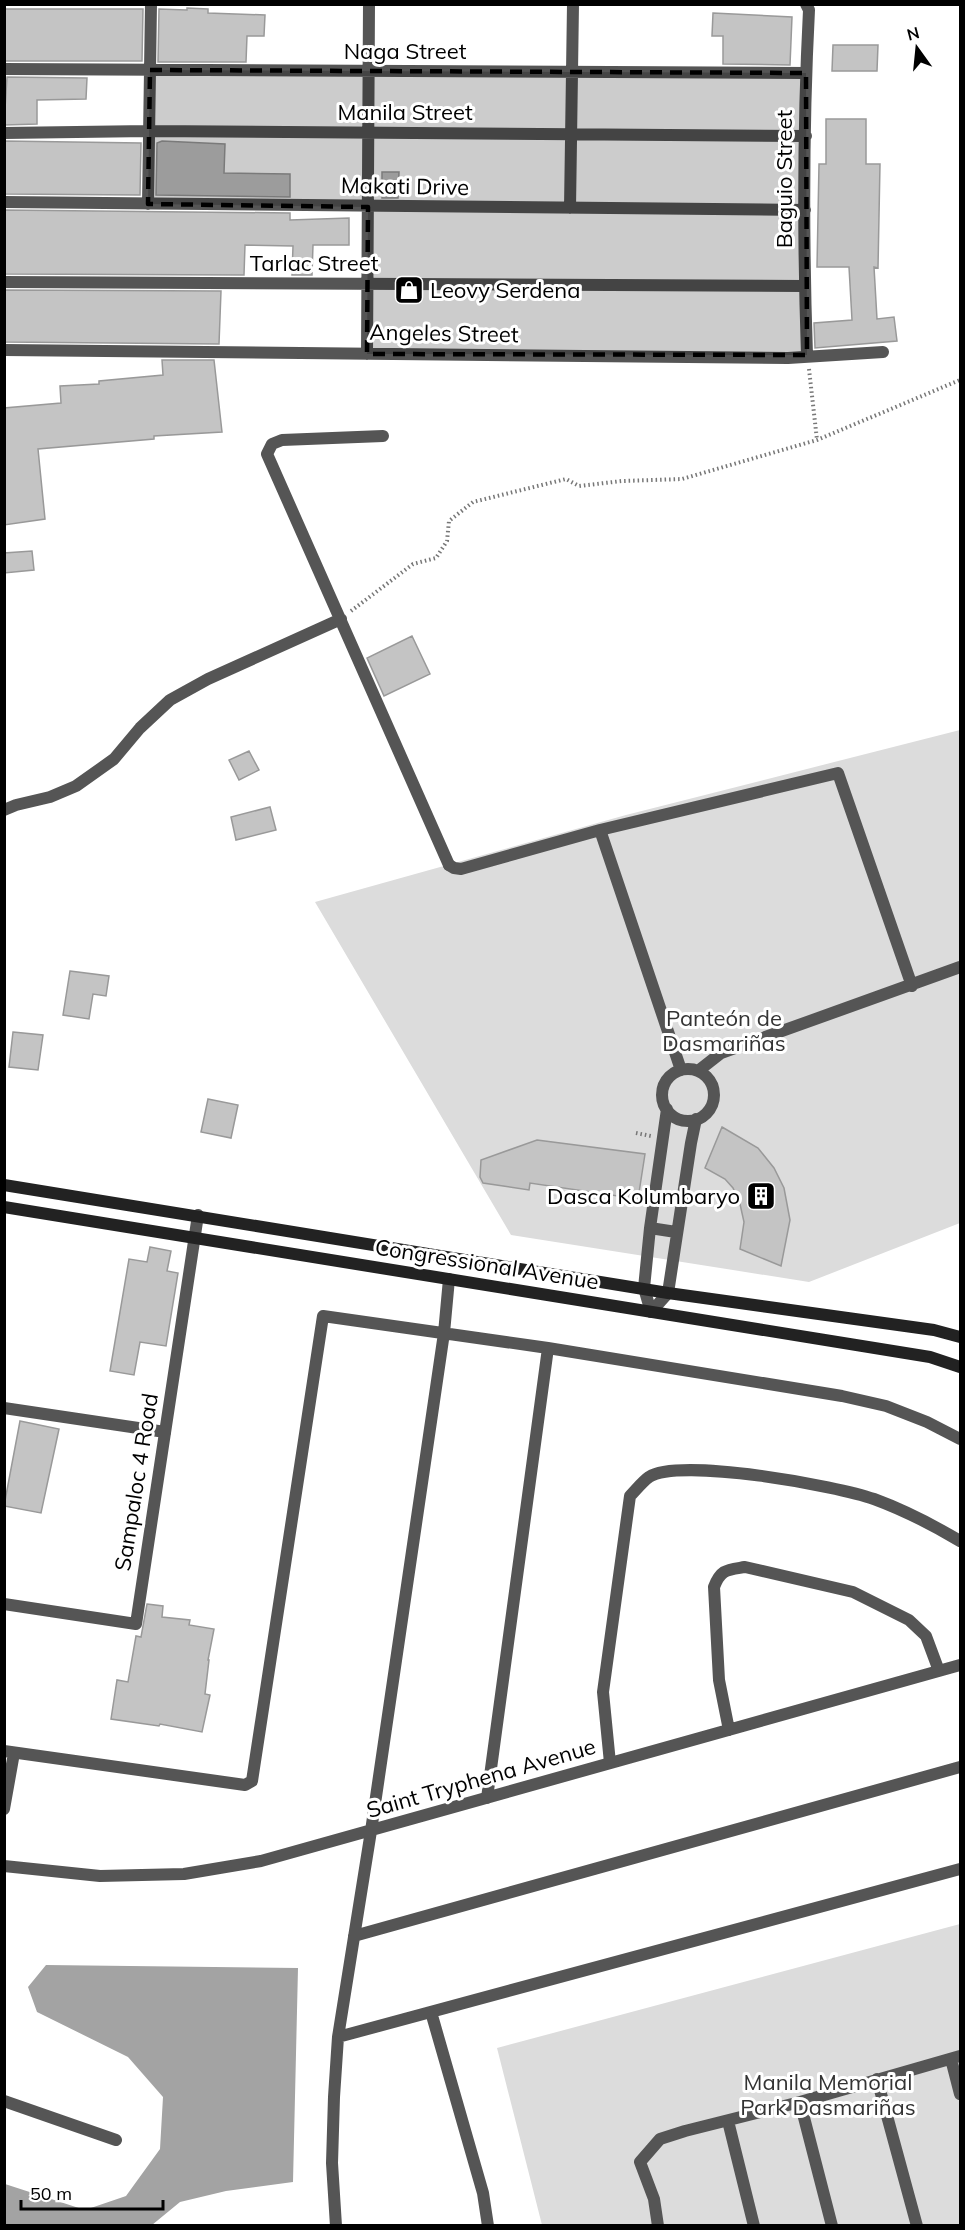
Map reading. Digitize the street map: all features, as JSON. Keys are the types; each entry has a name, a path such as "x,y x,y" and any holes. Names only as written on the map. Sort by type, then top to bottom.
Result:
{"main road":[{"name":"Congressional Avenue","path":"4,1185 668,1293 934,1330 960,1337"},
{"name":"Congressional Avenue","path":"4,1207 930,1357 960,1367"}],"street":[{"path":"148,204 151,4"},
{"path":"367,354 369,4"},
{"path":"570,208 573,4"},
{"name":"Baguio Street","path":"806,4 809,10 806,74 804,286 807,355"},
{"name":"Naga Street","path":"4,69 806,74"},
{"name":"Manila Street","path":"4,134 149,131 806,136"},
{"name":"Makati Drive","path":"4,202 805,210"},
{"name":"Tarlac Street","path":"4,282 804,286"},
{"name":"Angeles Street","path":"4,350 788,358 883,352"},
{"path":"383,436 282,440 272,444 267,454 449,865 461,869 600,830 838,773 912,986"},
{"path":"4,810 50,797 76,786 114,759 140,728 170,700 208,679 341,619"},
{"path":"600,830 681,1070"},
{"path":"698,1071 721,1053 960,967"},
{"path":"651,1312 644,1288 650,1227 667,1109 663,1094 664,1086 668,1079 681,1070 698,1071 711,1083 714,1100 710,1108 696,1119 680,1119 667,1109"},
{"path":"651,1312 668,1293 696,1119"},
{"name":"Sampaloc 4 Road","path":"4,1604 136,1624 198,1215"},
{"path":"650,1227 676,1232"},
{"path":"336,2226 332,2163 338,2037 371,1831 444,1333 449,1279"},
{"path":"4,1809 9,1752 246,1785 252,1781 323,1316 548,1348 842,1396 886,1406 960,1438"},
{"path":"487,1798 548,1348"},
{"path":"4,1408 165,1432"},
{"path":"610,1763 603,1692 628,1508 630,1497 650,1476 669,1470 723,1472 801,1482 872,1498 929,1523 960,1541"},
{"path":"729,1730 718,1680 714,1587 718,1575 728,1570 745,1567 853,1592 909,1620 926,1636 939,1671"},
{"name":"Saint Tryphena Avenue","path":"4,1866 100,1876 184,1874 261,1861 960,1665"},
{"path":"354,1936 960,1767"},
{"path":"338,2037 960,1869"},
{"path":"431,2012 483,2193 488,2226"},
{"path":"658,2226 654,2199 640,2162 660,2139 956,2058 960,2094"},
{"path":"876,2079 917,2226"},
{"path":"4,2101 116,2140"},
{"path":"800,2102 832,2226"},
{"path":"728,2121 754,2226"}],"path":[{"path":"807,355 817,440"},
{"path":"341,619 413,564 436,558 447,541 449,521 473,502 566,479 579,486 622,481 682,479 817,440 960,380"}],"highlighted area":[{"path":"150,70 806,73 807,355 367,354 368,207 148,204"}],"green space":[{"name":"Panteón de Dasmariñas","path":"960,730 960,1223 809,1282 511,1235 315,902 626,815"},
{"name":"Manila Memorial Park Dasmariñas","path":"960,1924 960,2225 542,2225 497,2048"}],"shaded area":[{"path":"46,1965 298,1968 293,2182 226,2191 180,2202 152,2225 5,2225 5,2184 85,2210 126,2196 160,2149 163,2097 128,2057 37,2012 28,1987"}],"building":[{"path":"187,8 208,9 208,13 265,15 264,36 247,36 246,62 158,62 159,9 187,10"},
{"path":"4,9 143,9 142,61 4,61"},
{"path":"713,13 792,17 790,65 723,64 723,36 712,36"},
{"path":"833,45 878,45 877,71 832,71"},
{"path":"7,77 87,78 86,99 37,100 37,124 4,125"},
{"path":"826,119 866,119 866,164 880,164 878,268 874,267 877,319 894,317 897,341 815,348 814,323 852,320 849,267 817,267 819,164 826,164"},
{"path":"4,141 141,143 140,195 4,194"},
{"path":"162,141 225,144 224,173 290,174 290,197 156,195 157,143"},
{"path":"382,172 399,172 398,198 382,198"},
{"path":"4,210 290,213 290,220 349,218 349,245 313,245 312,275 292,275 293,246 245,245 244,275 4,274"},
{"path":"4,290 221,291 219,344 4,342"},
{"path":"162,360 214,360 222,432 154,436 154,439 38,449 45,519 4,525 4,408 61,403 60,386 99,384 99,381 163,375"},
{"path":"32,551 34,570 4,573 4,553"},
{"path":"412,636 430,674 384,696 367,658"},
{"path":"249,751 259,770 239,780 229,760"},
{"path":"270,807 276,830 236,840 231,817"},
{"path":"70,971 109,976 106,996 93,994 89,1019 63,1015"},
{"path":"13,1032 43,1035 38,1070 9,1067"},
{"path":"208,1099 238,1105 231,1138 201,1132"},
{"name":"Dasca Kolumbaryo","path":"722,1127 758,1148 774,1168 784,1188 790,1220 781,1266 740,1249 744,1222 740,1204 733,1188 725,1179 705,1168"},
{"path":"537,1140 645,1154 638,1199 530,1183 529,1190 483,1183 480,1177 481,1160"},
{"path":"150,1247 171,1251 167,1271 178,1273 166,1346 140,1342 134,1375 110,1371 129,1259 147,1262"},
{"path":"20,1421 59,1429 41,1513 4,1506"},
{"path":"147,1604 163,1606 162,1617 190,1620 189,1625 214,1629 205,1694 210,1695 202,1732 160,1724 159,1726 111,1719 117,1680 128,1682 136,1636 141,1637"}],"place":[{"name":"Leovy Serdena","path":"409,290"},
{"name":"Dasca Kolumbaryo","path":"761,1196"}]}
